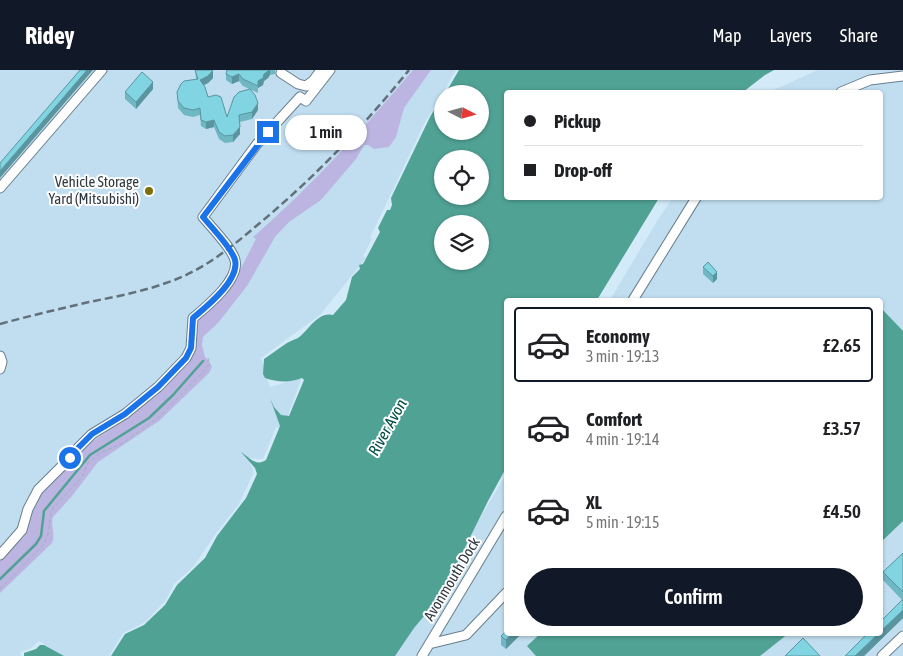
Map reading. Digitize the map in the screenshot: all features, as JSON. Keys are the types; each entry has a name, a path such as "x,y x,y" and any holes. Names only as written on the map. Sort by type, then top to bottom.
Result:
{"lane":[{"path":"0,188 102,70"},
{"path":"281,73 298,84 306,86 323,70"},
{"path":"0,555 22,530 28,509 38,490 92,434 125,414 158,387 190,353 193,318 220,294 236,264 235,259 220,236 203,217 257,144 300,97 306,101 323,70"},
{"path":"845,90 870,80 903,76"},
{"path":"634,298 695,200"},
{"path":"0,356 2,362 0,369"},
{"name":"Avonmouth Dock","path":"422,656 504,519"},
{"path":"429,644 466,634 504,595"},
{"path":"882,656 903,636"}],"path":[{"path":"0,590 44,544 53,508 82,477 88,463 100,453 123,443 169,409 204,371 209,364 208,358"}],"shaded area":[{"path":"0,70 456,70 447,85 434,85 434,107 424,124 370,238 372,239 363,256 366,258 320,315 261,358 270,387 300,378 301,380 283,429 276,427 263,459 247,458 253,469 253,474 239,504 194,566 174,584 166,600 145,622 123,633 109,656 63,656 39,641 30,649 20,652 21,656 0,656"},
{"path":"413,70 431,70 404,108 396,137 389,147 374,149 364,145 356,159 321,200 289,222 275,237 247,286 218,323 203,337 202,345 205,357 212,367 209,373 159,421 98,462 53,517 52,543 0,593 0,560 25,536 30,514 42,493 84,447 125,420 169,382 187,363 194,353 196,346 195,321 219,302 239,272 256,239 253,237 296,198 375,114"},
{"path":"818,70 903,70 903,656 389,656 430,603 504,477 504,636 883,636 883,298 611,298 672,200 883,200 883,90 773,90"}],"water":[{"name":"River Avon","path":"459,70 774,70 746,90 504,90 504,200 658,200 598,298 504,298 504,472 441,596 414,628 395,656 111,656 125,634 144,625 165,605 177,585 205,558 217,536 246,498 257,474 255,468 241,452 256,462 266,460 280,426 270,398 274,407 281,415 289,416 304,380 302,378 284,381 265,378 263,374 264,359 287,343 298,338 318,319 323,316 333,315 346,300 352,277 360,269 359,265 363,264 380,232 378,228 387,210 390,210 392,205 391,198 434,110 434,140 489,140 489,85 450,85"},
{"path":"883,310 903,331 903,521 883,540"},
{"path":"538,636 785,636 760,656 536,656 527,646"},
{"path":"40,645 44,645 64,656 24,656 24,653 36,649"}],"building":[{"path":"80,70 87,70 0,171 0,163"},
{"path":"195,70 213,70 208,76 200,80 205,87 208,97 216,95 221,97 227,117 234,97 239,92 250,89 255,95 258,103 252,112 239,115 240,127 233,135 225,136 219,132 214,120 206,122 201,120 200,108 193,110 184,108 178,101 177,92 181,84 184,81 198,79"},
{"path":"227,70 269,70 258,81 258,86 243,79 239,74 232,77 226,74"},
{"path":"142,72 153,82 136,102 125,92"},
{"path":"708,262 717,272 713,276 703,267"},
{"path":"903,553 903,592 883,572"},
{"path":"903,599 903,610 883,629 883,619"},
{"path":"504,633 504,636 510,636 506,640 501,636"},
{"path":"865,636 876,636 855,656 845,656"},
{"path":"803,638 820,656 785,656"}],"waterway":[{"path":"0,579 36,544 41,536 44,511 90,455 149,418 173,395 203,361"}],"railway":[{"path":"0,324 147,289 202,267 245,236 317,172 374,112 409,70"}],"place":[{"name":"Vehicle Storage Yard (Mitsubishi)","path":"149,191"}],"route":[{"path":"70,458 92,434 125,414 158,387 190,353 193,318 220,294 236,264 232,253 203,217 268,132"}]}
